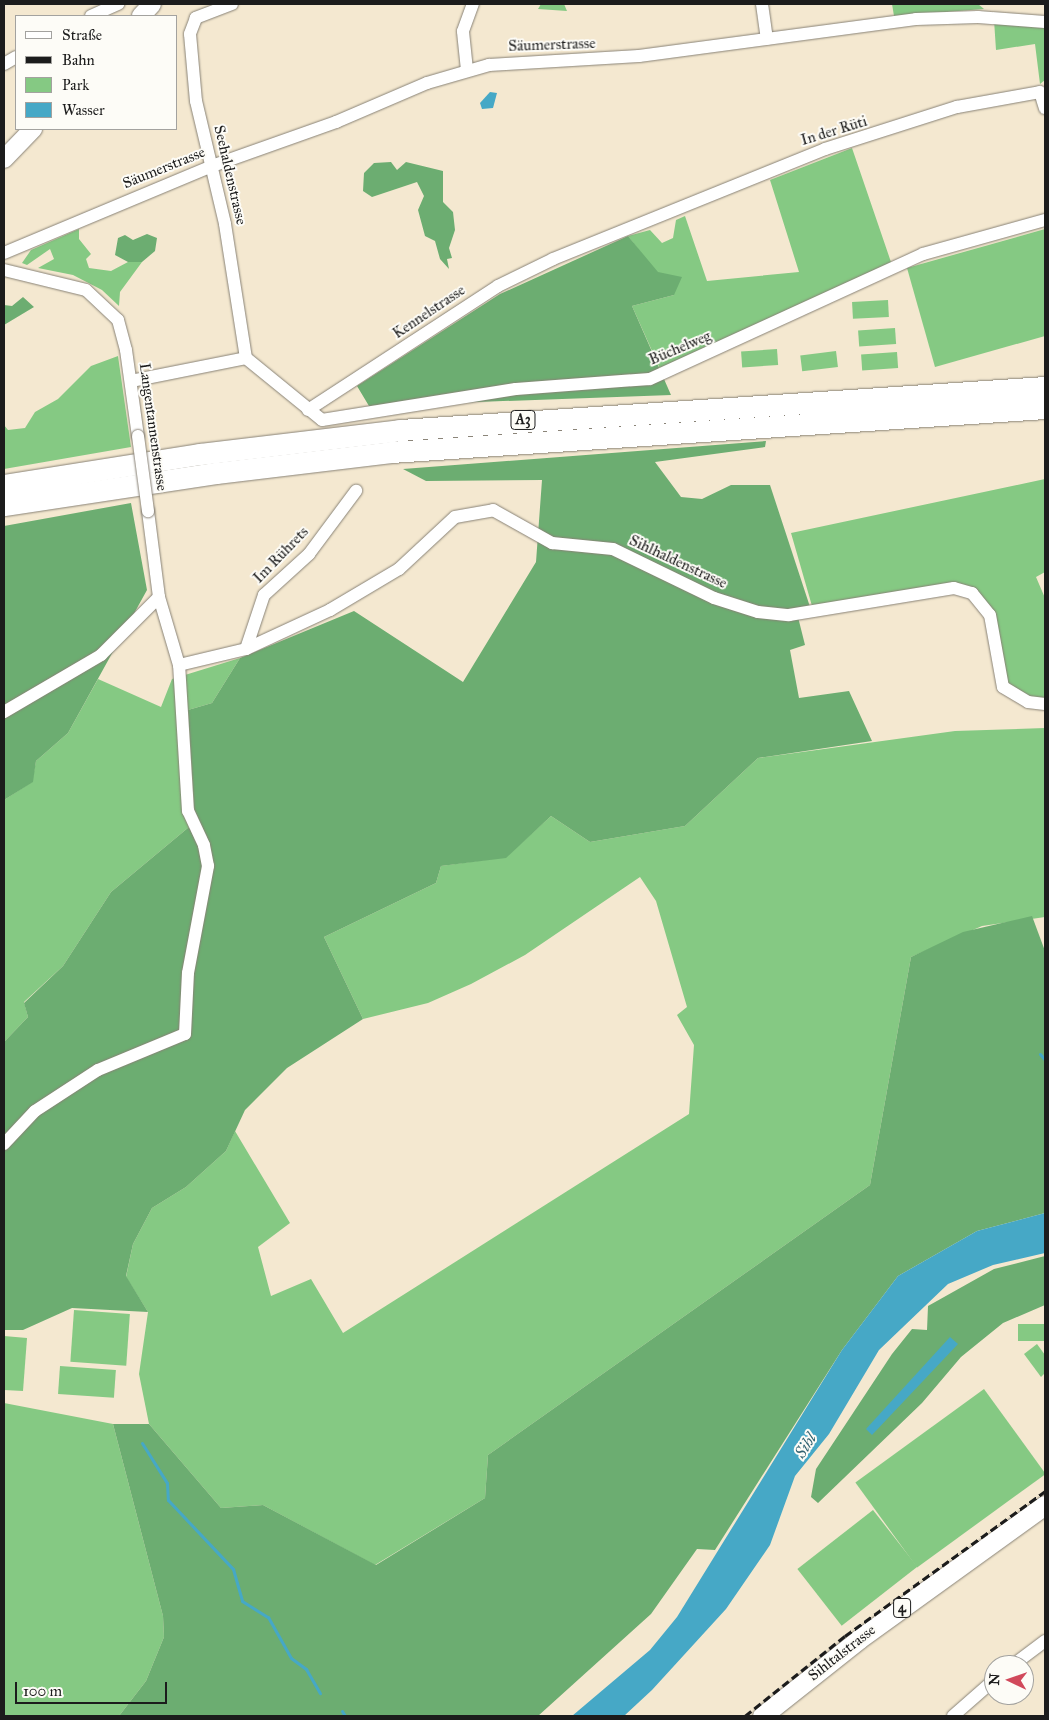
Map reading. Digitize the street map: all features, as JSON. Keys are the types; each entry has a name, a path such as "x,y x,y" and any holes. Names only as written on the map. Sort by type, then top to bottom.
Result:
{"highway":[{"name":"A3","path":"5,500 191,455 400,430 1045,387"},
{"name":"A3","path":"5,500 216,472 430,448 1045,408"}],"main road":[{"path":"141,15 152,4"},
{"path":"4,159 32,130"},
{"name":"Sihltalstrasse","path":"762,1716 859,1639 1045,1505"}],"street":[{"path":"92,15 118,4"},
{"name":"Seehaldenstrasse","path":"232,4 196,18 190,34 194,88 212,166 246,358"},
{"path":"467,70 463,31 473,4"},
{"path":"762,4 767,39"},
{"name":"Säumerstrasse","path":"4,253 212,166 467,70 514,61 619,58 916,19 978,17 1045,22"},
{"path":"4,64 15,58"},
{"path":"1043,89 1045,108"},
{"name":"In der Rüti","path":"574,251 825,150 957,108 1043,89"},
{"name":"Büchelweg","path":"308,410 322,420 516,389 650,379 923,254 1045,220"},
{"name":"Kennelstrasse","path":"308,410 498,286 574,251"},
{"name":"Langentannenstrasse","path":"4,270 65,282 100,299 123,335 131,381 159,597 179,665 188,811 208,866 188,972 185,1034 98,1070 35,1111 4,1144"},
{"path":"131,381 246,358 257,363 308,410"},
{"name":"Im Rührets","path":"246,650 264,595 309,554 356,491"},
{"name":"Sihlhaldenstrasse","path":"179,665 246,650 330,610 399,569 455,517 494,510 552,543 613,549 714,598 758,612 789,615 954,588 972,593 990,615 1003,687 1028,702 1045,704"},
{"path":"4,712 101,655 159,597"},
{"path":"1027,1655 1045,1641"},
{"path":"953,1716 984,1689"}],"green space":[{"path":"541,4 564,4 567,11 538,9"},
{"path":"892,4 978,4 984,9 894,16"},
{"path":"994,20 1045,26 1045,80 1040,84 1035,44 996,50"},
{"path":"852,148 892,265 661,371 632,306 674,295 628,236 650,230 662,243 673,238 676,220 685,216 707,281 799,272 770,180"},
{"path":"391,162 397,170 406,162 443,171 443,202 453,212 455,230 449,248 452,258 447,259 449,269 440,259 435,241 425,236 418,210 424,196 417,182 372,197 363,191 364,173 374,163"},
{"path":"79,229 79,239 91,254 86,259 89,268 111,271 128,262 142,262 120,292 119,306 102,290 73,275 38,268 54,259 50,249 27,265 22,263 31,250"},
{"path":"1045,229 1045,336 935,367 907,268"},
{"path":"147,234 157,238 155,251 142,262 128,262 115,255 118,238 125,235 133,240"},
{"path":"628,236 658,272 682,277 674,295 632,306 671,395 369,406 357,386 500,294"},
{"path":"23,297 34,307 4,325 4,305 12,306"},
{"path":"888,300 889,317 853,319 852,302"},
{"path":"895,328 896,344 859,347 858,331"},
{"path":"777,349 778,365 742,367 741,352"},
{"path":"836,351 838,367 802,371 800,355"},
{"path":"897,352 898,368 862,370 861,355"},
{"path":"118,356 131,447 4,469 4,425 8,430 25,428 35,412 58,399 91,366"},
{"path":"766,441 765,447 655,462 681,497 702,499 731,485 770,485 812,613 798,617 805,645 790,650 799,698 849,691 872,741 758,758 685,826 590,842 551,816 506,858 441,866 436,883 324,937 363,1019 287,1068 245,1110 226,1151 186,1187 152,1208 133,1244 126,1276 148,1312 72,1308 23,1330 5,1330 4,1042 28,1017 24,1003 63,966 111,892 195,822 188,710 212,703 240,658 354,611 463,682 536,562 542,480 426,481 403,469"},
{"path":"1045,479 1045,572 1036,577 1045,598 1045,702 1027,699 1007,683 993,615 967,588 812,606 791,533"},
{"path":"131,503 147,590 68,733 36,761 33,782 4,800 4,526"},
{"path":"240,658 212,703 188,710 195,822 111,892 63,966 24,1002 28,1017 4,1042 4,800 32,782 36,761 68,733 98,679 161,707 172,679"},
{"path":"1045,728 1045,917 982,926 911,957 870,1185 488,1455 485,1498 375,1565 263,1505 221,1508 149,1424 139,1374 148,1312 126,1277 133,1244 152,1208 186,1187 226,1151 235,1131 290,1223 258,1247 271,1296 311,1279 343,1333 689,1114 694,1045 677,1015 687,1007 656,901 640,877 525,955 471,984 428,1003 363,1019 324,937 436,883 441,866 506,857 551,816 590,842 685,826 758,758 955,731"},
{"path":"1032,916 1045,951 1045,1213 977,1231 898,1276 842,1350 715,1550 697,1549 651,1614 538,1716 119,1716 146,1681 164,1637 163,1616 113,1424 149,1424 221,1508 263,1505 376,1565 485,1498 488,1455 870,1185 911,957 963,932"},
{"path":"1045,1256 1045,1305 1003,1323 961,1357 922,1403 818,1503 811,1497 816,1469 892,1354 912,1329 927,1330 928,1306 994,1269"},
{"path":"74,1310 130,1314 126,1366 70,1362"},
{"path":"1018,1324 1045,1324 1045,1341 1018,1341"},
{"path":"4,1336 27,1338 23,1391 4,1390"},
{"path":"1037,1344 1045,1355 1045,1373 1041,1377 1024,1354"},
{"path":"60,1366 116,1370 114,1398 58,1394"},
{"path":"984,1389 1045,1474 917,1567 855,1482"},
{"path":"4,1403 113,1424 163,1616 164,1637 146,1681 119,1716 4,1716"},
{"path":"873,1510 917,1567 842,1626 797,1569"}],"water":[{"path":"490,92 497,93 493,108 482,109 480,103"},
{"name":"Sihl","path":"1045,1213 1045,1253 993,1265 948,1284 879,1350 829,1434 795,1476 770,1545 726,1609 652,1690 624,1716 572,1716 650,1650 677,1617 842,1350 898,1276 977,1231"},
{"path":"950,1337 958,1344 872,1435 866,1429"}],"waterway":[{"path":"1040,1054 1045,1060"},
{"path":"142,1443 167,1483 168,1500 233,1569 242,1601 268,1617 291,1658 306,1669 320,1693"},
{"path":"342,1711 345,1716"}],"railway":[{"path":"745,1716 845,1636 1045,1491"}]}
